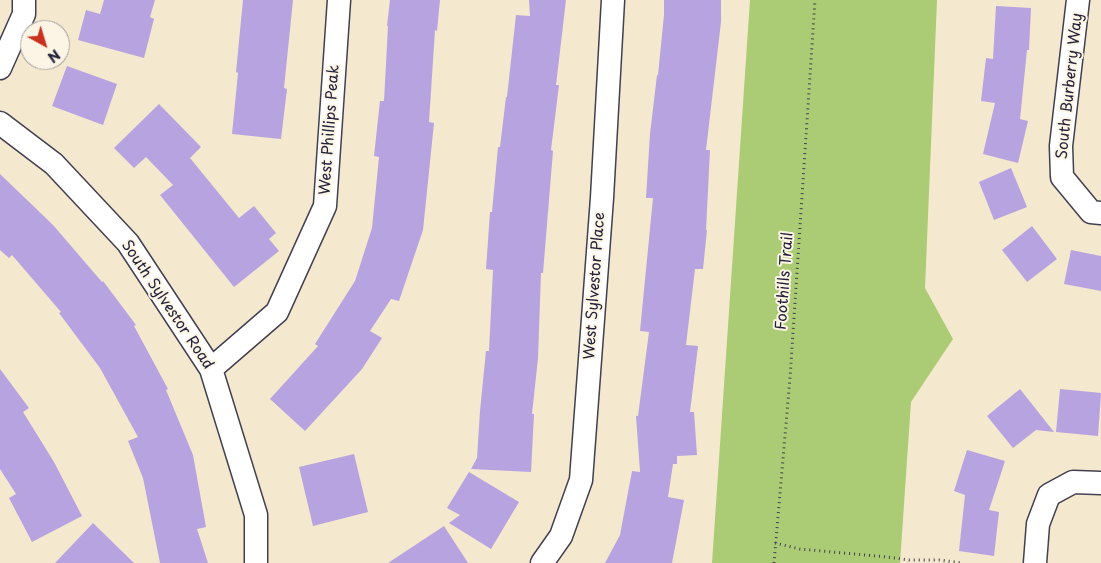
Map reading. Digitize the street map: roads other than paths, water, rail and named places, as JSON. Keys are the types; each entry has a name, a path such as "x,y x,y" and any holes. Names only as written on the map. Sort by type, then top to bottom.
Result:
{"street":[{"path":"0,68 24,14 24,0"},
{"name":"West Phillips Peak","path":"211,369 277,312 325,206 339,0"},
{"name":"West Sylvestor Place","path":"542,563 561,536 581,480 602,198 613,0"},
{"name":"South Burberry Way","path":"1078,0 1061,146 1062,177 1091,212 1101,213"},
{"name":"South Sylvestor Road","path":"0,123 54,164 128,243 211,369 256,515 256,563"},
{"path":"1034,563 1038,524 1049,495 1073,482 1101,483"}]}
